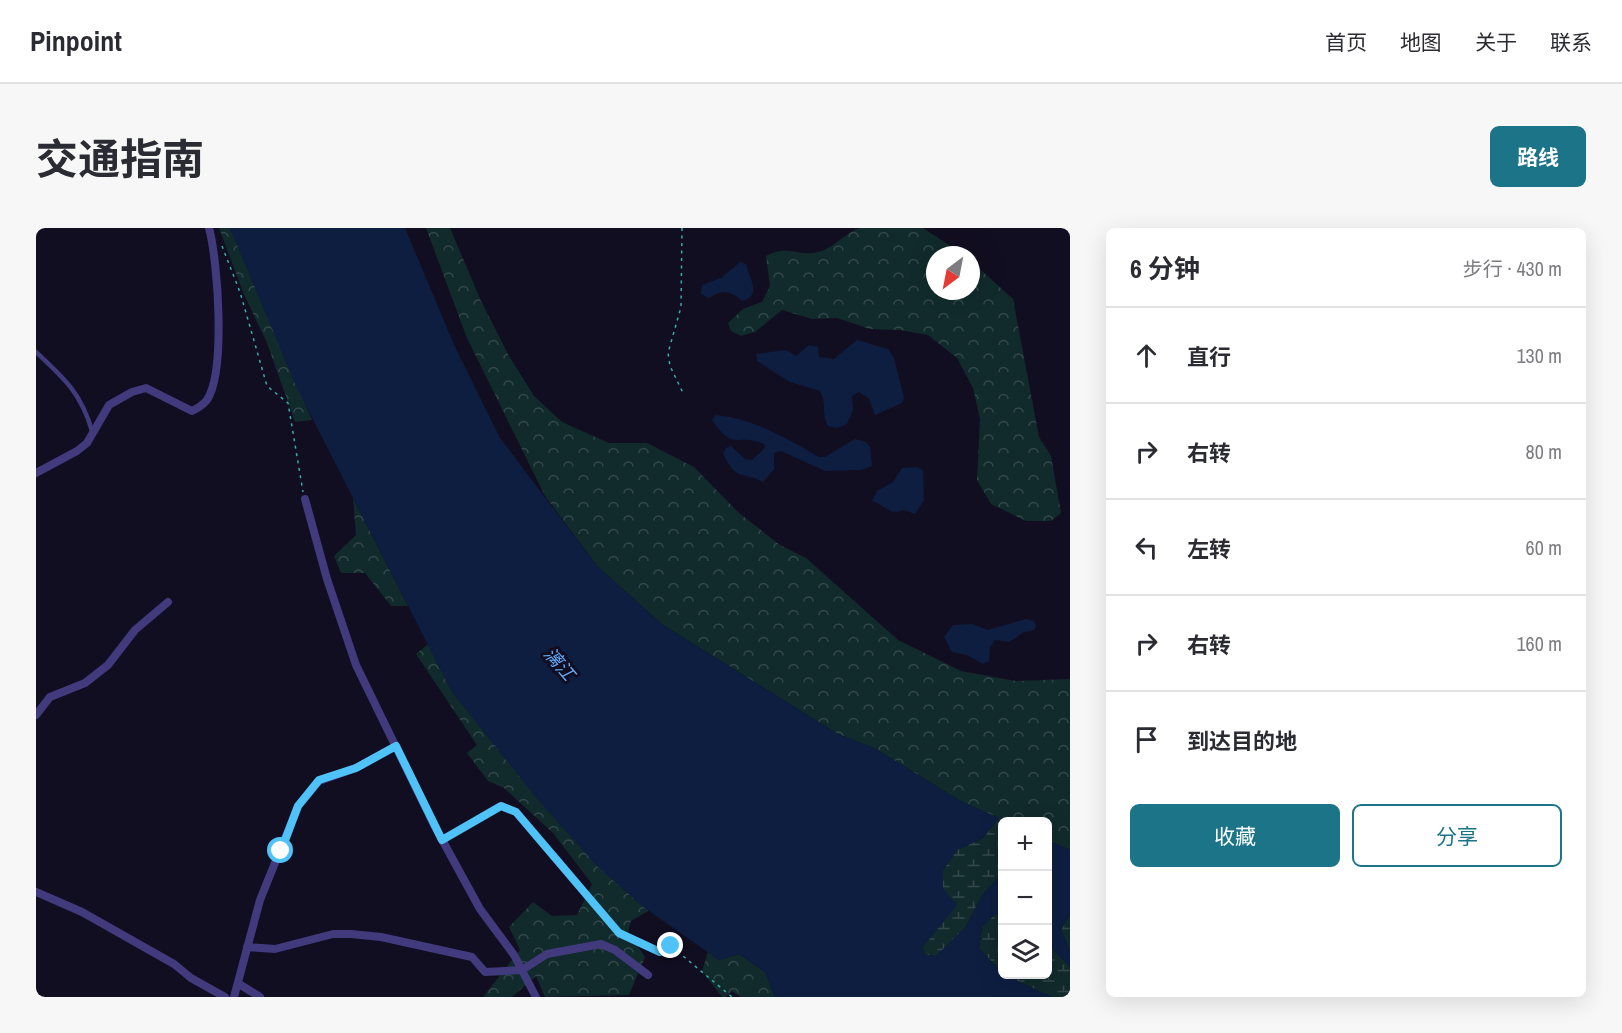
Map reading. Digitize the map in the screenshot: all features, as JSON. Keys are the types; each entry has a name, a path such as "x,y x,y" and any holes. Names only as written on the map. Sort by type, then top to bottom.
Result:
{"street":[{"path":"36,473 77,451 87,443 109,405 132,392 147,388 192,411 208,398 213,379 220,316 209,228"},
{"path":"305,499 327,579 356,665 442,840 480,909 522,970 536,997"},
{"path":"36,699 50,697 85,683 108,665 135,630 168,602"},
{"path":"36,715 50,697"},
{"path":"234,997 260,900 298,806 319,780 356,768 396,746"},
{"path":"36,891 82,912 174,963 191,978 225,997"},
{"path":"247,947 275,949 333,934 351,934 472,957 485,972 522,970 547,954 601,944 615,950 648,975"},
{"path":"239,984 260,997"}],"lane":[{"path":"36,352 73,387 85,406 93,433"}],"path":[{"path":"682,228 681,307 668,353 670,366 683,388 684,395"},
{"path":"220,242 240,292 267,386 288,403 305,499"},
{"path":"442,840 501,806 516,812 619,933 660,952 671,946 732,997"}],"green space":[{"path":"219,228 230,228 312,420 295,422 267,343 243,292"},
{"path":"426,228 450,228 481,301 509,356 534,396 562,422 609,443 647,443 694,467 739,513 780,545 806,558 898,640 961,671 1016,681 1070,679 1070,850 1052,842 1052,817 998,818 962,802 876,749 838,734 663,625 597,566 545,496 467,338"},
{"path":"859,228 923,228 950,246 926,246 926,300 980,300 980,269 1013,299 1039,437 1051,456 1061,513 1051,521 1026,521 991,504 977,480 980,419 973,388 957,358 928,335 900,330 870,329 837,318 812,319 782,310 755,332 741,336 731,331 728,323 743,309 762,302 770,286 766,256 782,251 814,253 822,251"},
{"path":"353,498 408,606 391,606 365,573 341,573 334,556 356,535"},
{"path":"428,644 452,692 648,911 631,921 628,932 645,957 629,995 545,997 536,976 512,997 483,997 520,950 509,927 533,902 552,916 577,915 592,884 553,833 504,788 488,781 467,753 477,745 416,654"},
{"path":"998,819 998,878 982,896 965,928 936,956 926,955 922,948 934,932 943,889 943,870 957,850 983,838"},
{"path":"995,914 998,915 998,969 979,948 982,927"},
{"path":"1070,914 1070,951 1061,930"},
{"path":"1052,948 1070,967 1070,997 1052,997 1014,979 1052,979"},
{"path":"708,952 719,960 739,954 765,972 775,997 741,997 732,991 726,997 722,997 702,971"}],"water":[{"name":"漓江","path":"230,228 405,228 455,347 500,438 597,566 663,625 838,734 876,749 962,802 998,818 983,838 957,850 943,870 943,889 957,905 922,948 926,955 936,956 965,928 982,896 998,878 998,915 995,914 982,927 979,948 998,969 998,979 1013,979 1052,997 775,997 765,972 739,954 719,960 642,906 597,866 538,800 452,692 296,386"},
{"path":"740,262 746,264 753,286 752,295 748,299 742,301 726,292 709,298 701,294 702,285 721,278"},
{"path":"857,340 888,349 894,358 904,398 902,403 875,415 869,399 859,392 852,396 853,410 847,424 837,428 828,426 820,391 790,382 757,361 756,354 786,350 796,356 809,345 818,347 819,357 834,359"},
{"path":"716,415 756,425 819,457 825,457 855,439 866,442 870,447 872,466 861,470 825,471 781,451 774,453 774,469 763,482 736,472 723,454 726,448 731,446 745,459 752,460 765,448 764,444 731,439 726,436 712,420"},
{"path":"917,467 923,470 924,500 915,514 904,510 894,512 872,501 877,491 893,482 902,468"},
{"path":"1026,619 1034,621 1036,626 1034,630 1024,632 1009,642 995,640 990,648 989,661 983,664 967,655 952,652 944,637 953,625 972,624 988,630"},
{"path":"1052,842 1070,850 1070,914 1061,930 1070,951 1070,967 1052,948"}],"route":[{"path":"281,851 298,806 319,780 356,768 396,746 442,840 501,806 516,812 619,933 660,952 671,946"}]}
